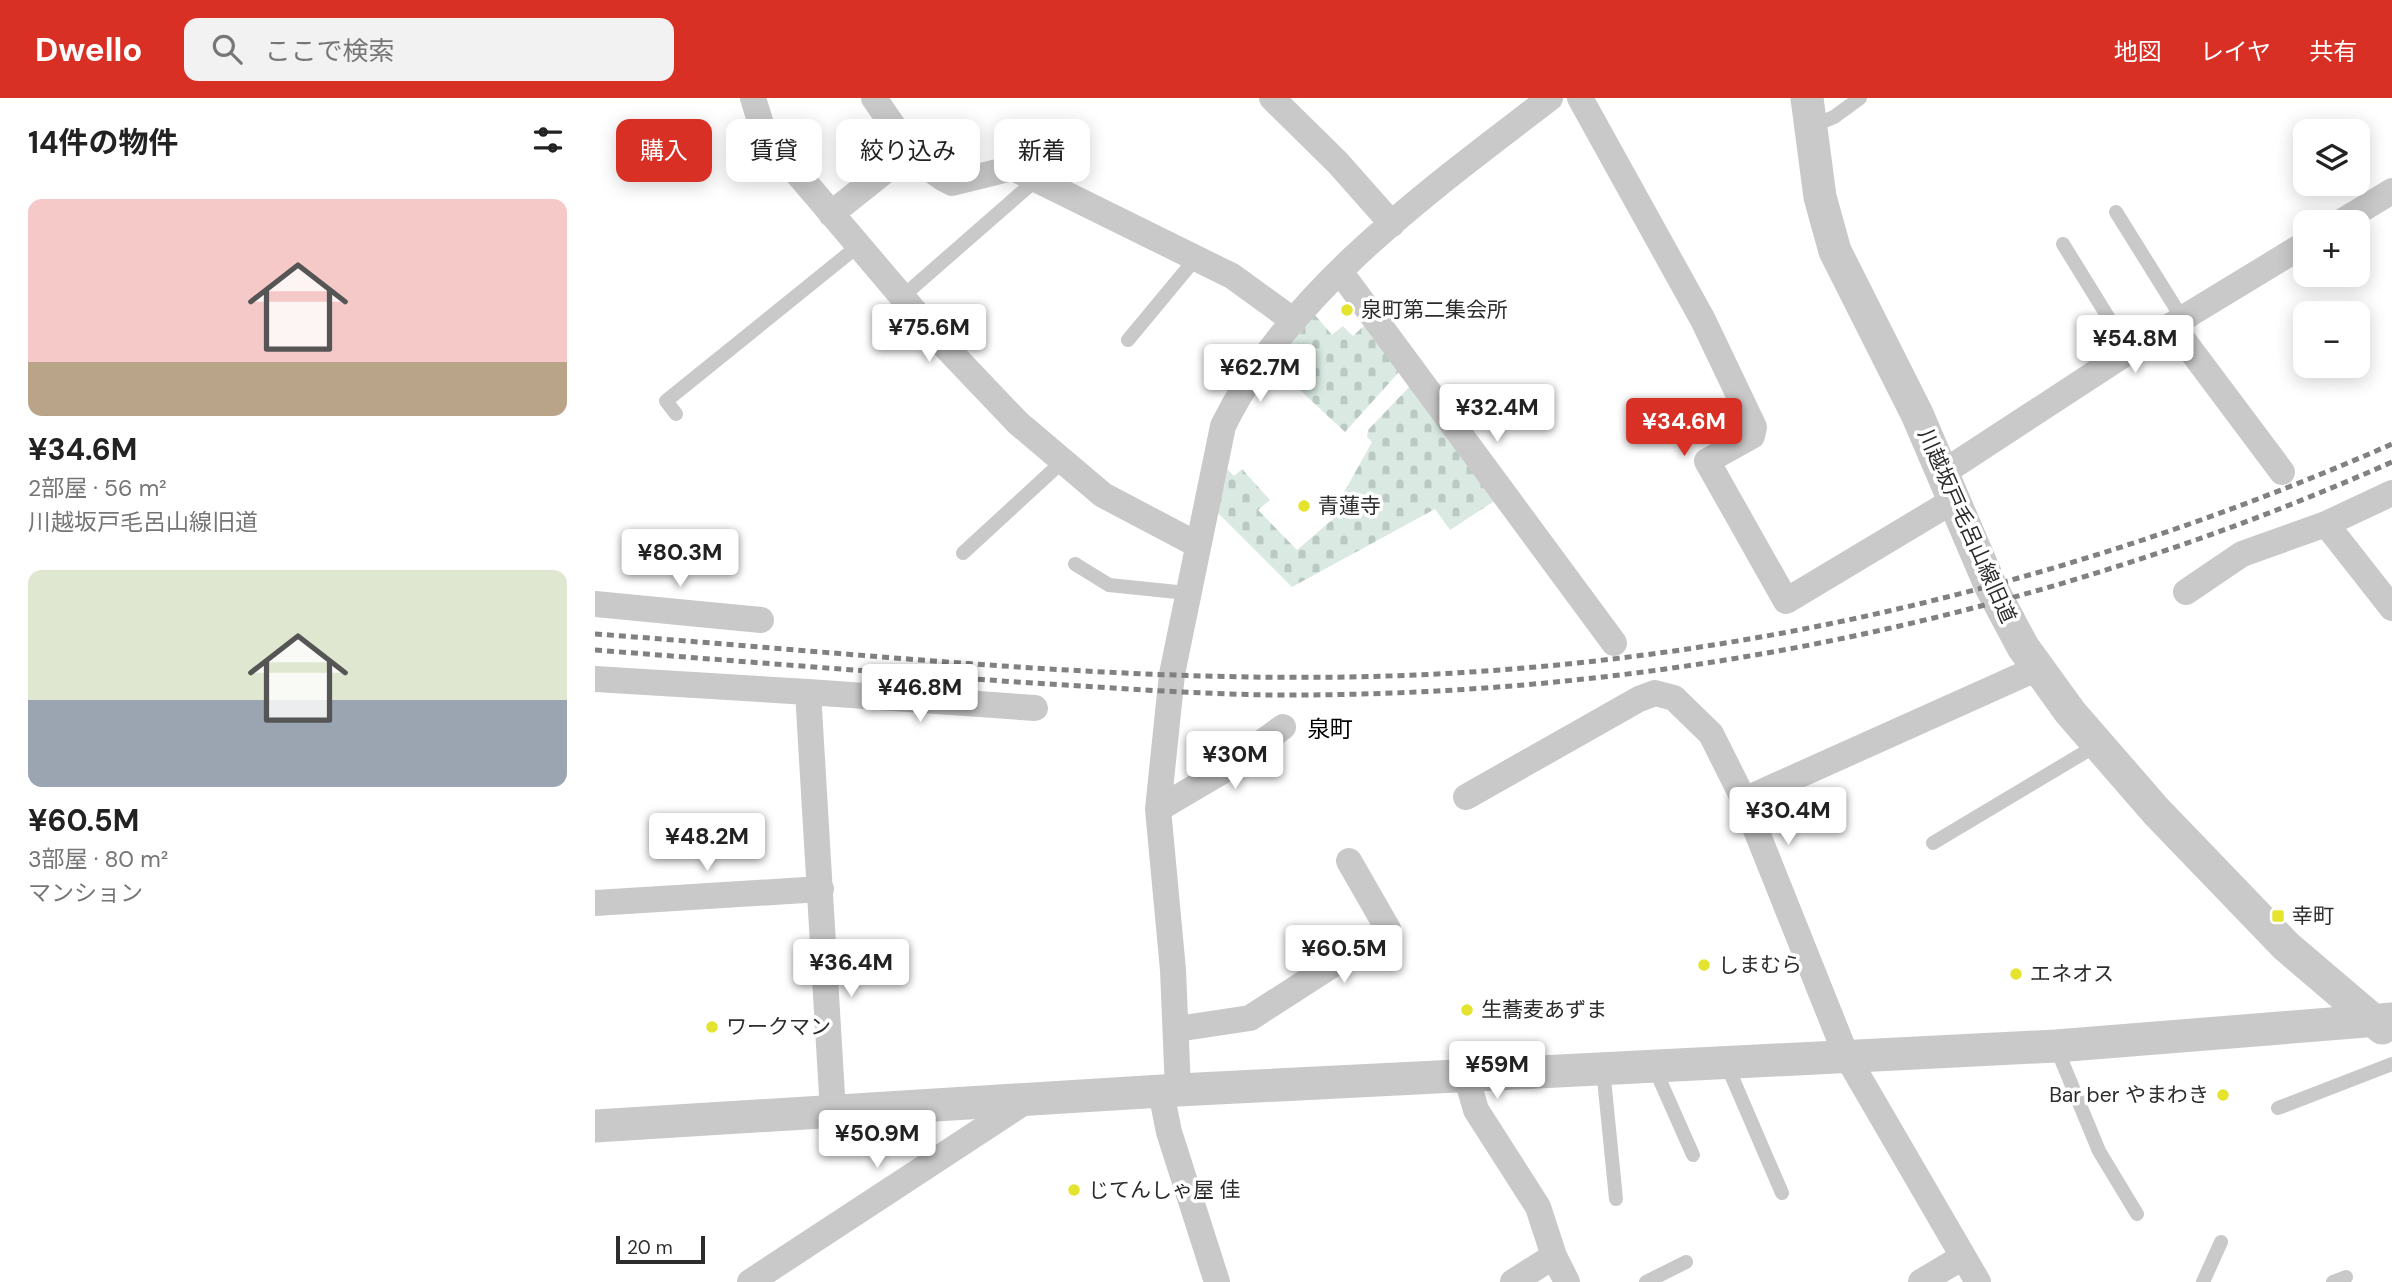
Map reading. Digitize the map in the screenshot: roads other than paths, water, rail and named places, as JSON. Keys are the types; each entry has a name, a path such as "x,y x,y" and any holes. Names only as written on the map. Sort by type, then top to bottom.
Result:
{"street":[{"path":"753,98 764,134 902,297 1018,423 1103,495 1196,544"},
{"path":"874,98 889,119"},
{"path":"1272,98 1338,163 1392,224"},
{"path":"1217,1282 1169,1132 1170,1091 1177,1029 1158,809 1172,674 1196,544 1223,426 1238,396 1294,321 1341,272 1392,224 1550,98"},
{"path":"1580,98 1703,320 1754,427 1752,436 1707,461 1786,601 1950,486 2129,351 2293,251"},
{"name":"川越坂戸毛呂山線旧道","path":"1808,112 1820,197 1835,251 1950,486 1999,602 2038,668 2097,745 2246,907 2386,1026"},
{"path":"831,214 871,182"},
{"path":"1043,182 1232,276 1294,321"},
{"path":"2361,210 2392,191"},
{"path":"1341,272 1614,643"},
{"path":"2177,321 2282,472"},
{"path":"2186,592 2242,554 2326,524 2392,493"},
{"path":"2326,524 2392,608"},
{"path":"595,604 761,620"},
{"path":"1744,800 2038,668"},
{"path":"595,679 1035,708"},
{"path":"808,692 833,1112"},
{"path":"1466,797 1639,699 1655,693 1674,698 1711,734 1744,800 1846,1055 1978,1282"},
{"path":"1158,809 1221,772 1283,727"},
{"path":"1177,1029 1250,1018 1388,929 1349,861"},
{"path":"595,903 821,889"},
{"path":"595,1126 1029,1098 2056,1046 2386,1026"},
{"path":"1466,1075 1476,1110 1538,1207 1554,1256 1567,1282"},
{"path":"750,1282 1029,1098"},
{"path":"1513,1282 1554,1256"},
{"path":"1921,1282 1963,1257"}],"lane":[{"path":"1808,112 1834,117 1860,98"},
{"path":"902,297 1034,182"},
{"path":"2116,212 2177,321"},
{"path":"2063,244 2129,351"},
{"path":"676,414 666,401 858,246"},
{"path":"1128,340 1196,258"},
{"path":"963,553 1063,461"},
{"path":"1075,564 1109,585 1187,593"},
{"path":"1933,843 2097,745"},
{"path":"2056,1046 2099,1151 2137,1214"},
{"path":"1726,1061 1782,1194"},
{"path":"2278,1108 2392,1064"},
{"path":"1654,1066 1693,1155"},
{"path":"1603,1069 1616,1199"},
{"path":"2203,1282 2221,1242"},
{"path":"1646,1282 1686,1262"}],"railway":[{"path":"595,634 971,664 1254,677 1348,677 1483,671 1617,658 1750,639 1882,613 2012,580 2140,541 2267,495 2392,444"},
{"path":"595,650 1178,692 1274,695 1418,692 1562,681 1705,663 1846,638 1985,605 2123,564 2259,517 2392,462"}],"place":[{"name":"泉町第二集会所","path":"1347,310"},
{"name":"青蓮寺","path":"1304,506"},
{"name":"幸町","path":"2278,916"},
{"name":"しまむら","path":"1704,965"},
{"name":"エネオス","path":"2016,974"},
{"name":"生蕎麦あずま","path":"1467,1010"},
{"name":"ワークマン","path":"712,1027"},
{"name":"Bar ber やまわき","path":"2223,1095"},
{"name":"じてんしゃ屋 佳","path":"1074,1190"}],"district":[{"name":"泉町","path":"1330,729"}]}
